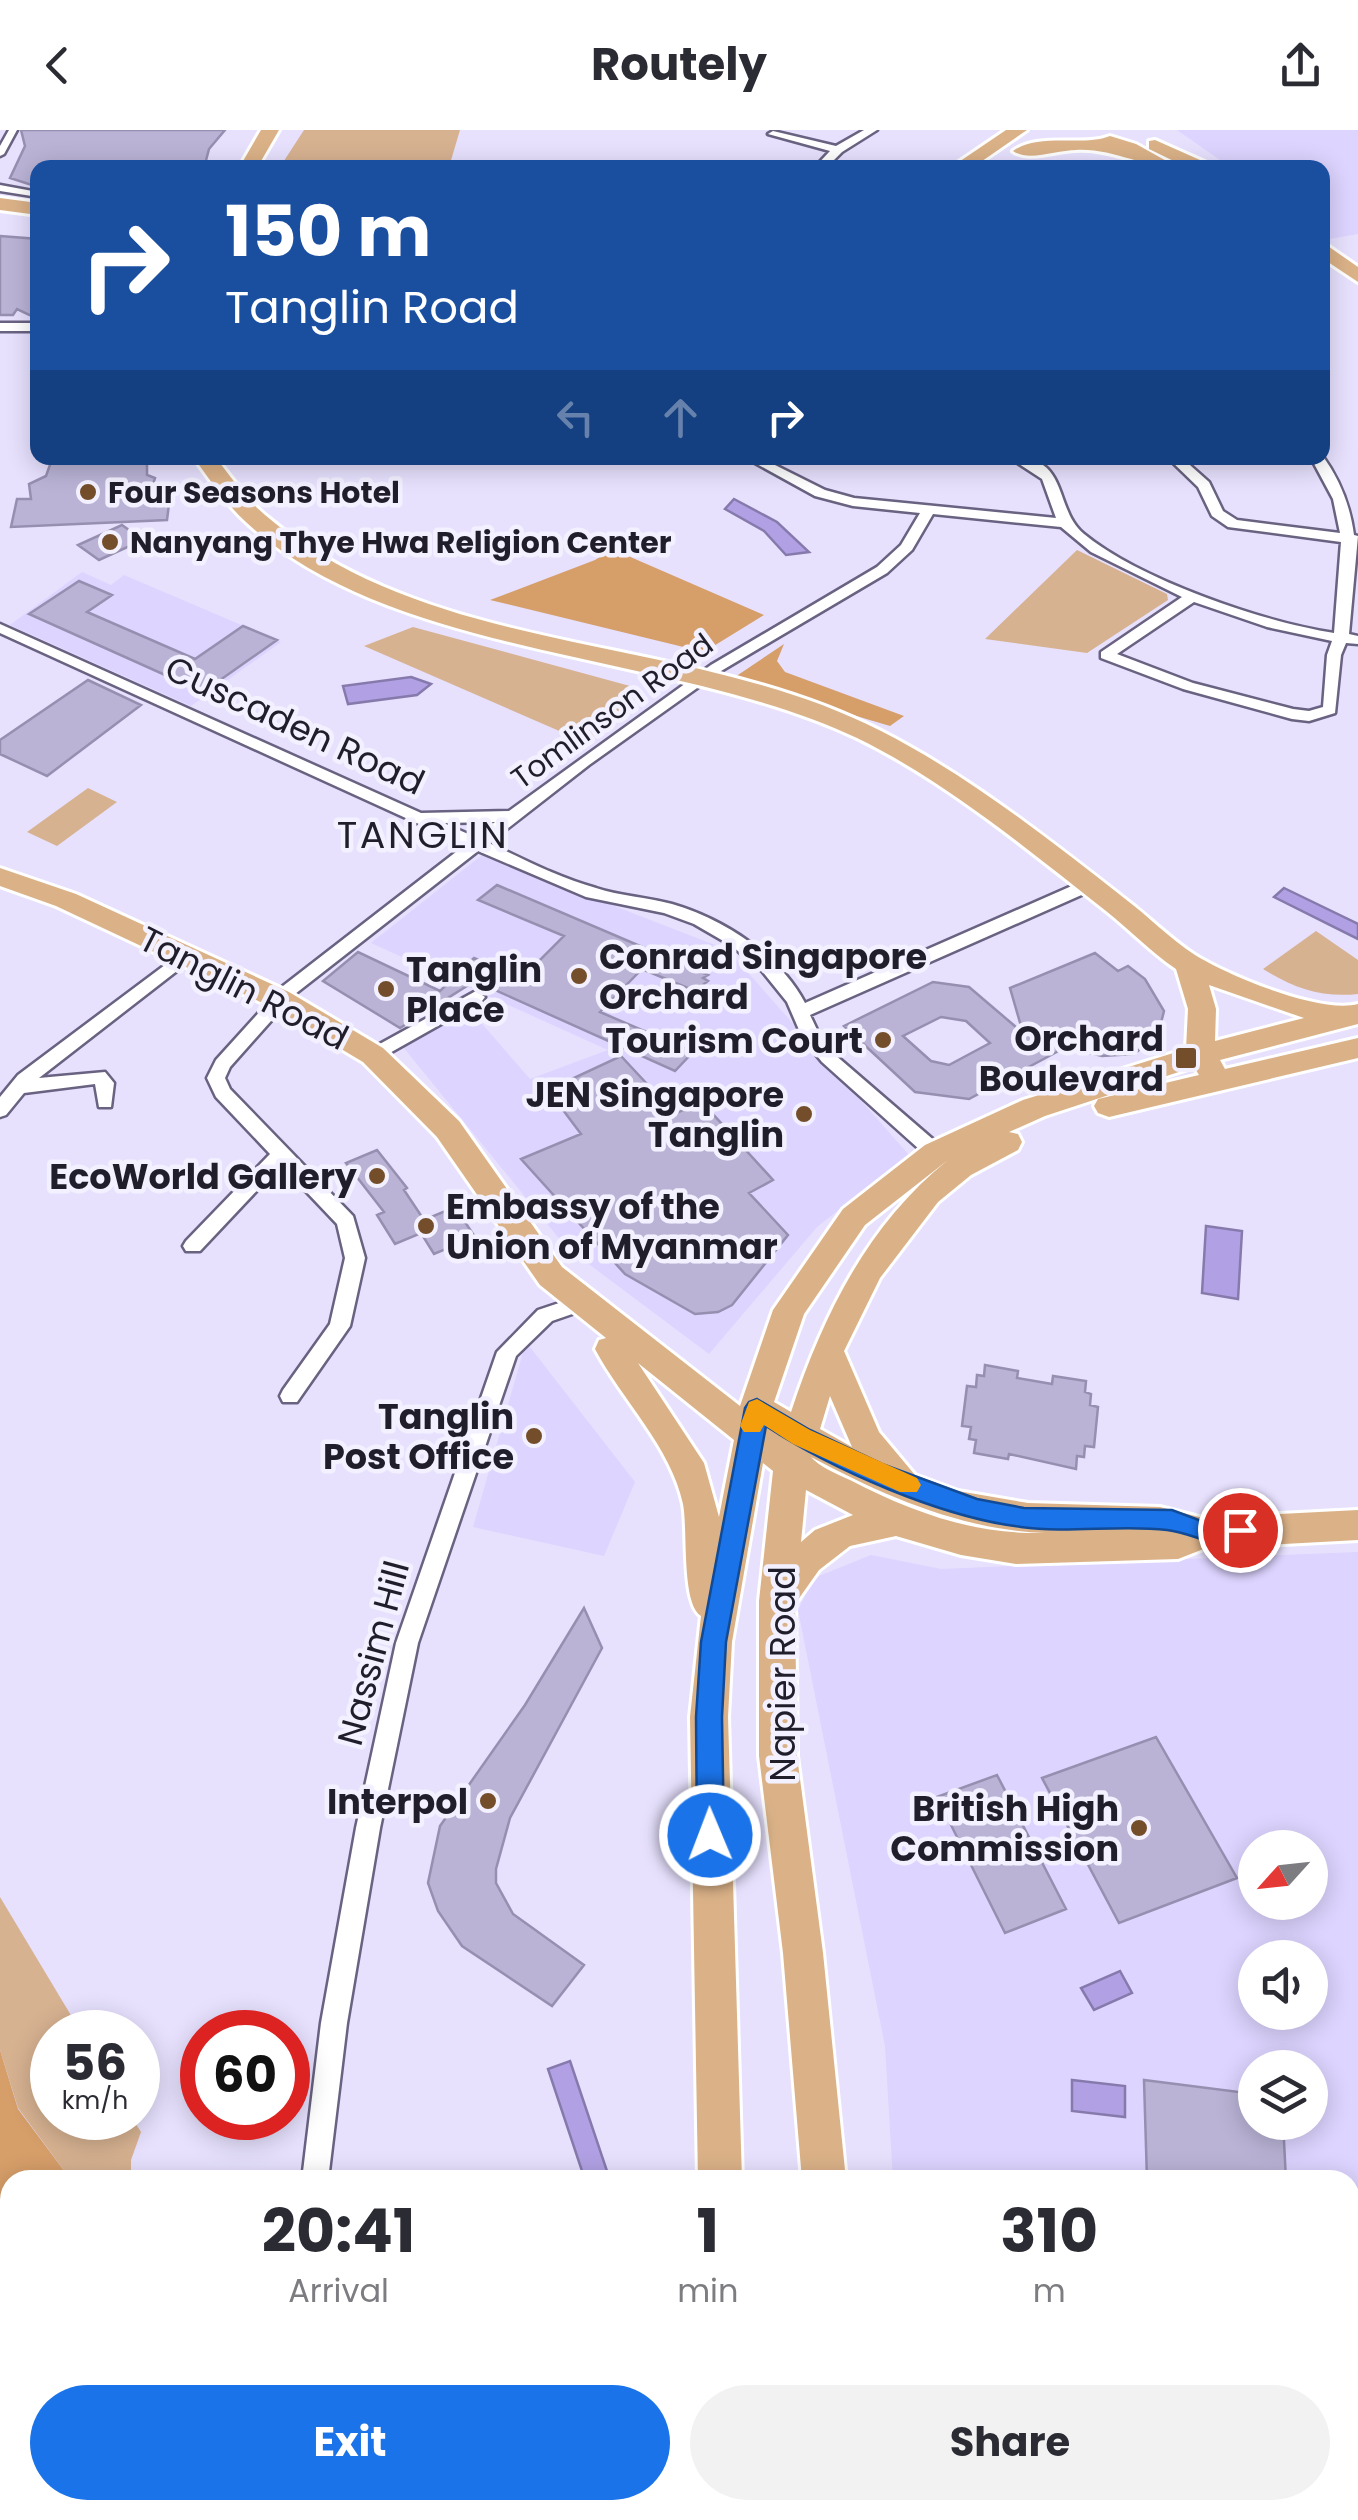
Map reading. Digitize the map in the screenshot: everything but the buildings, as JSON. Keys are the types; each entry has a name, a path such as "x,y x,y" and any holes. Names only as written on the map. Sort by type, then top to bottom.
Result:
{"main road":[{"path":"253,160 270,130"},
{"path":"971,160 1018,130"},
{"path":"1008,160 1058,130"},
{"path":"1078,130 1136,140 1160,160"},
{"path":"1113,130 1181,160"},
{"path":"1022,152 1136,140"},
{"path":"0,204 30,208"},
{"path":"0,219 30,223"},
{"path":"1330,258 1357,291"},
{"path":"1330,277 1357,291"},
{"path":"211,465 258,521 323,564 401,600 702,678 833,718 873,737 939,777 1089,885 1189,964 1233,983 1348,1016"},
{"name":"Tanglin Road","path":"0,877 66,900 280,999 373,1055 448,1129 551,1276 745,1422 896,1521 960,1540 1016,1549 1178,1544 1203,1532 1358,1525"},
{"path":"1189,964 1202,1010 1209,1067"},
{"path":"1209,1067 1348,1016"},
{"path":"1209,1067 1358,1048"},
{"name":"Napier Road","path":"721,2170 710,1874 709,1717 714,1642 745,1422 789,1310 854,1217 936,1153 1034,1108 1209,1067"},
{"name":"Napier Road","path":"821,2170 804,1952 778,1756 777,1602 796,1452 828,1351 887,1242 927,1194 960,1166 1043,1126 1209,1067"},
{"path":"551,1276 571,1307 611,1349 664,1395 745,1422"},
{"path":"611,1349 692,1473 701,1507 714,1642"},
{"path":"828,1351 866,1440 893,1473 942,1498"},
{"name":"Tanglin Road","path":"796,1452 942,1498 1024,1518 1172,1520 1203,1532"},
{"path":"777,1602 804,1557 828,1539 896,1521"}],"street":[{"path":"0,154 13,130"},
{"path":"827,160 872,130"},
{"path":"773,134 838,150"},
{"path":"0,188 30,194"},
{"path":"0,327 30,328"},
{"path":"766,465 820,493 853,502 1065,523 1110,558 1190,598 1277,628 1358,640"},
{"path":"1032,465 1052,480 1065,523"},
{"path":"1182,465 1204,486 1217,513 1233,524 1356,539"},
{"path":"1190,598 1106,655 1188,686 1309,716 1330,710 1334,655 1341,638 1356,539 1348,501 1337,478 1325,465"},
{"name":"Tomlinson Road","path":"282,1153 222,1092 216,1078 222,1064 280,999 474,845 702,678 882,570 906,547 928,510"},
{"name":"Cuscaden Road","path":"0,628 474,845 592,892 668,908 700,920 738,942 768,967 828,1058 936,1153"},
{"path":"414,815 457,820 514,816"},
{"path":"801,1012 1089,885"},
{"path":"0,1110 18,1087 185,956"},
{"path":"373,1055 476,997"},
{"path":"18,1087 99,1078 106,1083 105,1102"},
{"path":"193,1246 282,1153 346,1221 355,1258 340,1326 290,1396"},
{"name":"Nassim Hill","path":"316,2170 334,2023 368,1828 407,1643 507,1352 546,1315 571,1307"}],"shaded area":[{"path":"304,130 460,130 451,160 285,160"},
{"path":"1177,130 1358,130 1358,234 1330,239 1330,160 1220,160"},
{"path":"734,499 777,522 809,552 786,555 764,531 725,509"},
{"path":"612,549 764,615 704,652 490,600 595,560"},
{"path":"1077,550 1167,594 1168,600 1087,653 985,639"},
{"path":"82,572 111,585 124,575 281,642 191,706 10,625"},
{"path":"413,627 630,686 638,698 587,743 364,646"},
{"path":"784,644 777,661 785,672 904,716 890,726 732,679"},
{"path":"411,677 431,684 417,695 348,704 343,686"},
{"path":"88,788 117,802 57,846 27,832"},
{"path":"482,855 728,950 909,1155 817,1227 709,1354 566,1247 403,1047 470,1010 530,1079 608,1050 371,943"},
{"path":"1284,888 1358,924 1358,939 1274,897"},
{"path":"1316,931 1358,960 1358,994 1309,990 1263,969"},
{"path":"1206,1226 1242,1231 1238,1299 1202,1293"},
{"path":"526,1342 635,1482 604,1556 473,1527"},
{"path":"1358,1552 1358,2170 892,2170 885,2046 798,1610 814,1578 871,1555 941,1569"},
{"path":"0,1897 68,2010 30,2010 30,2124 18,2108 0,2050"},
{"path":"1120,1971 1132,1993 1094,2010 1081,1988"},
{"path":"0,2050 18,2109 30,2125 30,2140 41,2140 64,2170 0,2170"},
{"path":"570,2061 607,2170 582,2170 548,2069"},
{"path":"1072,2080 1125,2086 1125,2117 1072,2111"},
{"path":"42,2140 138,2140 131,2170 64,2170"}],"slow traffic":[{"path":"752,1426 757,1408 802,1437 908,1485"}],"place":[{"name":"Four Seasons Hotel","path":"88,492"},
{"name":"Nanyang Thye Hwa Religion Center","path":"110,542"},
{"name":"Conrad Singapore Orchard","path":"579,976"},
{"name":"Tanglin Place","path":"386,989"},
{"name":"Tourism Court","path":"883,1040"},
{"name":"Orchard Boulevard","path":"1186,1058"},
{"name":"JEN Singapore Tanglin","path":"804,1114"},
{"name":"EcoWorld Gallery","path":"377,1176"},
{"name":"Embassy of the Union of Myanmar","path":"426,1226"},
{"name":"Tanglin Post Office","path":"534,1436"},
{"name":"Interpol","path":"488,1801"},
{"name":"British High Commission","path":"1139,1828"}],"district":[{"name":"TANGLIN","path":"423,834"}],"route":[{"path":"710,1835 709,1717 714,1642 757,1408 802,1437 874,1471 976,1509 1024,1518 1172,1520 1203,1532 1240,1530"}]}
